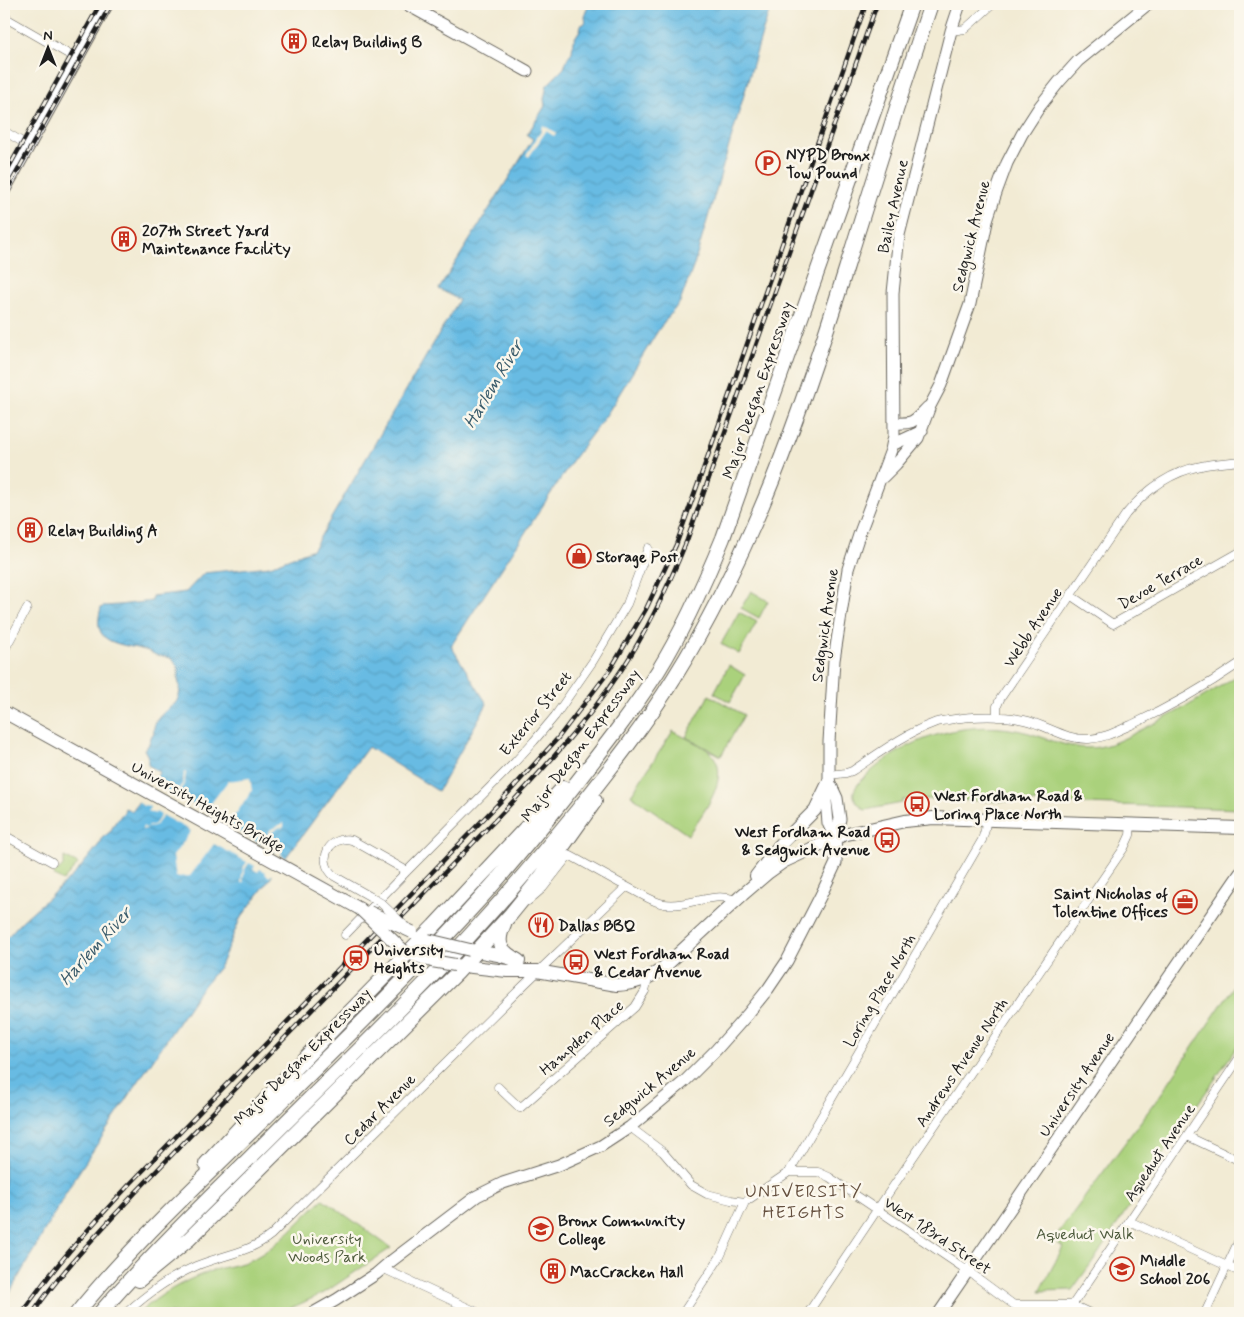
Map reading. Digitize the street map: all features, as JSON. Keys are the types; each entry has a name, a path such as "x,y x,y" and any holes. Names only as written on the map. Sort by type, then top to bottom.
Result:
{"highway":[{"name":"Major Deegan Expressway","path":"77,1313 133,1250 355,1029 468,912 534,836 615,733 650,682 671,648 698,595 723,538 912,4"},
{"path":"102,1313 189,1238 473,950 511,914 541,877 587,812 674,679 712,612 749,536 782,458 823,343 931,4"},
{"path":"102,1313 163,1244 348,1060 467,938 564,827 639,730"},
{"path":"133,1250 222,1147 288,1076 409,953 421,936 615,733"},
{"path":"511,914 502,929 500,944 504,952 518,961"}],"main road":[{"path":"4,190 107,4"},
{"path":"406,4 527,72"},
{"name":"Bailey Avenue","path":"892,447 894,422 893,293 899,235 950,31 960,4"},
{"name":"Sedgwick Avenue","path":"880,479 896,464 918,438 930,406 941,385 970,304 988,217 1007,164 1022,134 1040,106 1078,61 1148,4"},
{"name":"Sedgwick Avenue","path":"894,422 912,422 930,406"},
{"path":"892,447 922,431"},
{"name":"Sedgwick Avenue","path":"313,1313 376,1274 477,1196 503,1183 559,1165 601,1146 630,1127 685,1081 716,1050 748,1015 787,961 834,868 836,859 835,838 840,819 837,798 830,778 829,734 834,660 848,569 892,447"},
{"name":"University Heights Bridge","path":"4,712 360,909"},
{"path":"738,898 779,846 817,807 830,778"},
{"path":"360,909 409,953 432,961 506,971 537,971 618,985 630,984 648,978 662,969 738,898 769,872 784,862 835,838 859,831 933,818 1240,828"},
{"name":"University Avenue","path":"939,1313 1240,873"},
{"path":"360,909 421,936 518,961 537,971"}],"street":[{"path":"950,31 965,29 993,4"},
{"path":"4,17 77,59"},
{"path":"4,131 29,146"},
{"name":"Webb Avenue","path":"997,717 997,706 1000,699 1126,514 1148,491 1185,470 1200,466 1240,461"},
{"name":"Exterior Street","path":"345,935 515,762 554,716 594,661 627,604 648,548"},
{"name":"Devoe Terrace","path":"1070,595 1112,624 1240,552"},
{"path":"4,651 27,608"},
{"path":"830,778 852,771 900,739 935,722 963,718 997,717 1025,720 1076,738 1102,737 1115,733 1186,698 1240,663"},
{"name":"Loring Place North","path":"789,1172 982,840 986,820"},
{"name":"Andrews Avenue North","path":"808,1313 1124,848 1130,835 1130,824"},
{"path":"4,835 52,862"},
{"path":"407,871 354,841 345,839 336,841 326,853 327,868 334,876 382,903 421,936"},
{"path":"511,914 540,891 569,855 652,900 666,904 716,897 738,898"},
{"name":"Cedar Avenue","path":"126,1313 177,1275 196,1266 236,1254 259,1244 271,1235 537,971 626,886"},
{"path":"359,890 365,898 360,909"},
{"name":"Hampden Place","path":"498,1087 520,1108 635,1007 643,994 648,978"},
{"name":"Aqueduct Avenue","path":"1067,1313 1240,1057"},
{"path":"630,1127 663,1152 691,1185 707,1194 745,1202"},
{"path":"1187,1136 1240,1161"},
{"path":"683,1313 720,1257 745,1202 789,1172"},
{"name":"West 183rd Street","path":"789,1172 818,1172 829,1176 968,1271 1014,1305 1073,1305 1090,1313"},
{"path":"1129,1221 1240,1272"},
{"path":"1205,1313 1240,1238"},
{"path":"382,1268 479,1313"}],"green space":[{"path":"751,591 768,601 759,618 741,608"},
{"path":"739,612 757,622 739,654 721,644"},
{"path":"729,665 745,675 730,702 714,693"},
{"path":"1240,673 1240,809 930,799 902,800 902,803 865,810 854,797 857,786 882,763 920,741 941,734 985,727 1029,733 1072,746 1099,747 1123,739 1170,716"},
{"path":"709,695 744,715 721,756 686,737"},
{"path":"673,731 710,752 717,762 719,772 713,795 688,835 631,795"},
{"path":"64,857 78,864 63,881 53,875 63,866"},
{"name":"Aqueduct Walk","path":"1240,977 1240,1042 1072,1290 1040,1291 1063,1247 1053,1240 1161,1094"},
{"name":"University Woods Park","path":"323,1199 391,1248 324,1293 280,1313 139,1313 163,1294 189,1280 214,1270 248,1261 263,1253 281,1239"}],"water":[{"name":"Harlem River","path":"588,4 772,4 694,265 680,302 659,329 607,414 574,458 451,646 487,704 438,791 368,747 240,919 220,966 201,989 71,1184 4,1303 4,940 80,868 101,842 102,838 110,832 125,808 132,811 160,772 148,765 148,757 144,749 148,746 158,719 178,701 179,694 180,686 176,664 169,658 117,643 103,636 99,620 101,608 104,606 152,601 152,596 186,592 204,573 270,566 313,549 459,300 439,289 533,139 527,135 545,106 544,99 547,85 564,68 572,52 573,41 581,25 585,22"}],"pier":[{"path":"543,125 556,133 554,136 546,131 529,157 526,155 542,130"},
{"path":"186,772 184,786 177,795 205,811 228,781 250,778 252,791 228,825 261,844 271,829 284,823 284,827 280,827 272,832 265,842 274,847 272,850 276,852 277,849 282,852 281,855 288,859 275,876 271,875 270,877 260,869 258,872 253,869 255,866 249,863 245,869 244,882 241,883 243,868 247,862 214,844 190,876 176,877 173,856 191,831 163,816 156,825 142,830 143,826 145,828 155,824 161,815 148,811 150,807 143,806 137,800 152,779 157,782 156,785 161,788 163,784 168,787 166,791 175,795 182,785 183,773"}],"railway":[{"path":"4,176 100,4"},
{"path":"4,195 111,4"},
{"path":"22,1313 59,1263 129,1185 500,802 558,738 610,670 646,609 676,545 866,4"},
{"path":"33,1313 69,1266 135,1193 535,778 592,711 629,659 656,609 687,540 877,4"}],"place":[{"name":"Relay Building B","path":"294,41"},
{"name":"NYPD Bronx Tow Pound","path":"768,163"},
{"name":"207th Street Yard Maintenance Facility","path":"124,239"},
{"name":"Relay Building A","path":"30,530"},
{"name":"Storage Post","path":"579,556"},
{"name":"West Fordham Road & Loring Place North","path":"917,804"},
{"name":"West Fordham Road & Sedgwick Avenue","path":"887,840"},
{"name":"Saint Nicholas of Tolentine Offices","path":"1185,902"},
{"name":"Dallas BBQ","path":"541,925"},
{"name":"University Heights","path":"356,958"},
{"name":"West Fordham Road & Cedar Avenue","path":"576,962"},
{"name":"Bronx Community College","path":"541,1229"},
{"name":"Middle School 206","path":"1122,1269"},
{"name":"MacCracken Hall","path":"553,1271"}],"district":[{"name":"UNIVERSITY HEIGHTS","path":"804,1201"}]}
